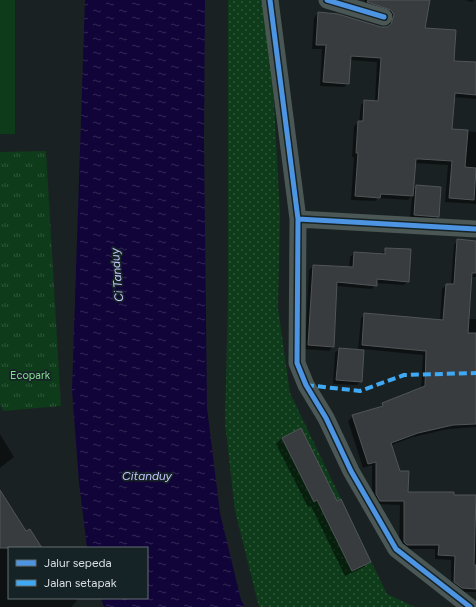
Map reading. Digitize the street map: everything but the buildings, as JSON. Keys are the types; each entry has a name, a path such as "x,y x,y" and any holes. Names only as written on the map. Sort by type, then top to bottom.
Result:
{"street":[{"path":"270,0 298,219 297,363 306,385 326,418 352,471 396,549 470,607"},
{"path":"327,0 384,17"},
{"path":"298,219 476,229"}],"green space":[{"path":"0,0 15,0 15,134 0,134"},
{"path":"228,0 265,0 274,103 280,215 278,308 290,393 387,594 415,607 259,607 235,511 225,423 228,299"},
{"name":"Ecopark","path":"46,151 61,406 3,411 0,405 0,152"}],"water":[{"name":"Citanduy","path":"85,0 205,0 204,140 207,408 220,513 241,600 245,607 104,607 101,599 148,599 148,547 87,547 79,482 72,390"}],"marked path":[{"path":"306,385 360,391 404,375 476,373"}],"cycle path":[{"path":"270,0 298,219 297,363 306,385 326,418 351,471 396,549 470,607"},
{"path":"327,0 384,17"},
{"path":"298,219 476,229"}],"water label":[{"name":"Ci Tanduy","path":"117,275"}]}
